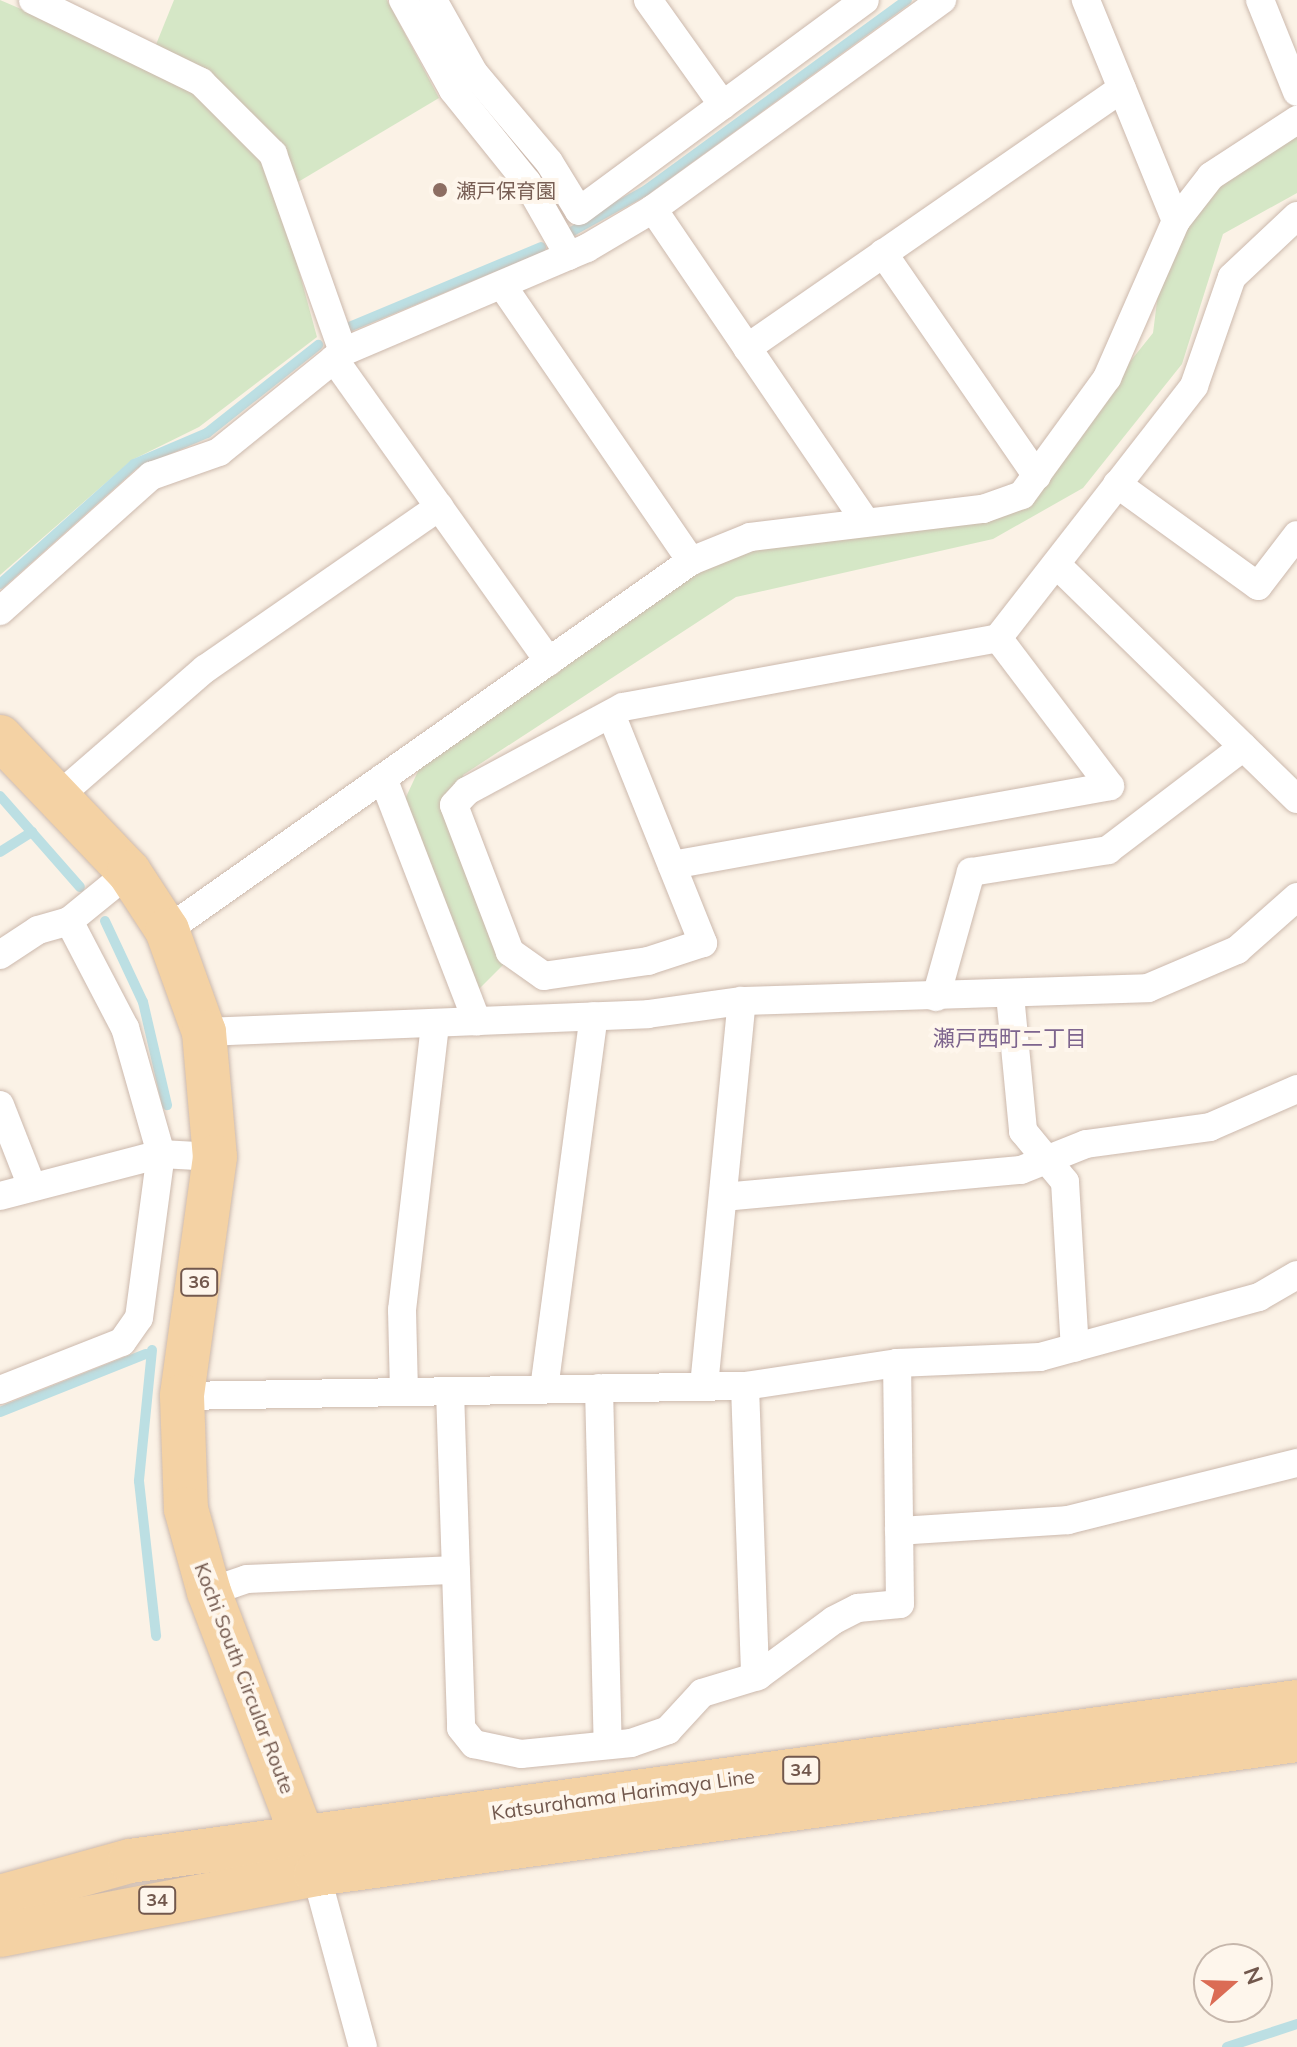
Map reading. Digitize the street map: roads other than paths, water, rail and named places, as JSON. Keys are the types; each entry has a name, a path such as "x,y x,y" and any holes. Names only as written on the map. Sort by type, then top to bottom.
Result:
{"main road":[{"name":"Kochi South Circular Route","path":"2,741 61,794 129,872 167,930 204,1032 215,1157 182,1396 186,1509 209,1592 310,1856"},
{"name":"Katsurahama Harimaya Line","path":"0,1935 310,1856 1297,1702"},
{"name":"Katsurahama Harimaya Line","path":"0,1897 130,1861 310,1856 1297,1740"}],"street":[{"path":"33,0 201,82 273,154 339,355 439,507 549,661"},
{"path":"403,0 453,90 527,182 569,256"},
{"path":"433,0 474,73 549,162 579,211 865,0"},
{"path":"648,0 723,105"},
{"path":"0,611 151,476 219,452 339,355 569,256 653,209 942,0"},
{"path":"1086,0 1176,221"},
{"path":"1260,0 1297,92"},
{"path":"747,348 1122,88"},
{"path":"167,930 691,561 750,537 1008,504 1037,476 1107,378 1176,221 1211,176 1297,120"},
{"path":"653,209 866,523"},
{"path":"611,714 703,943 648,961 544,976 510,952 454,805 467,791 611,714 998,638 1194,386 1232,277 1297,216"},
{"path":"883,253 1037,476"},
{"path":"502,285 691,561"},
{"path":"1117,484 1258,586 1297,535"},
{"path":"61,794 205,669 439,507"},
{"path":"1057,565 1297,799"},
{"path":"672,865 1110,786 998,638"},
{"path":"936,997 971,872 1108,850 1243,747"},
{"path":"383,778 477,1021"},
{"path":"0,955 38,930 69,921 129,872"},
{"path":"204,1032 594,1016 742,1001 1010,995 1148,988 1188,975 1237,950 1297,897"},
{"path":"0,1390 122,1342 139,1318 161,1154 125,1028 69,921"},
{"path":"1010,995 1023,1131 1065,1182 1075,1348"},
{"path":"704,1386 742,1001"},
{"path":"544,1389 594,1016"},
{"path":"404,1392 402,1310 435,1023"},
{"path":"723,1197 1021,1170 1086,1144 1210,1127 1297,1089"},
{"path":"0,1105 31,1184"},
{"path":"0,1196 31,1184 161,1154 215,1157"},
{"path":"182,1396 745,1386 897,1363 1040,1357 1259,1297 1297,1275"},
{"path":"450,1391 461,1728 474,1744 521,1754 608,1745 668,1730 702,1693 755,1677 846,1614 900,1604 897,1363"},
{"path":"745,1386 755,1677"},
{"path":"599,1388 608,1745"},
{"path":"899,1531 1068,1520 1297,1463"},
{"path":"209,1592 247,1579 456,1570"},
{"path":"310,1856 363,2047"}],"waterway":[{"path":"571,232 646,190 907,0"},
{"path":"349,327 541,247"},
{"path":"0,584 134,464 207,433 318,345"},
{"path":"0,796 80,887"},
{"path":"0,852 32,832"},
{"path":"105,921 143,1002 167,1105"},
{"path":"152,1350 139,1481 156,1636"},
{"path":"0,1412 146,1354"},
{"path":"1227,2047 1297,2024"}],"place":[{"name":"瀬戸保育園","path":"440,190"}],"district":[{"name":"瀬戸西町二丁目","path":"1010,1039"}]}
